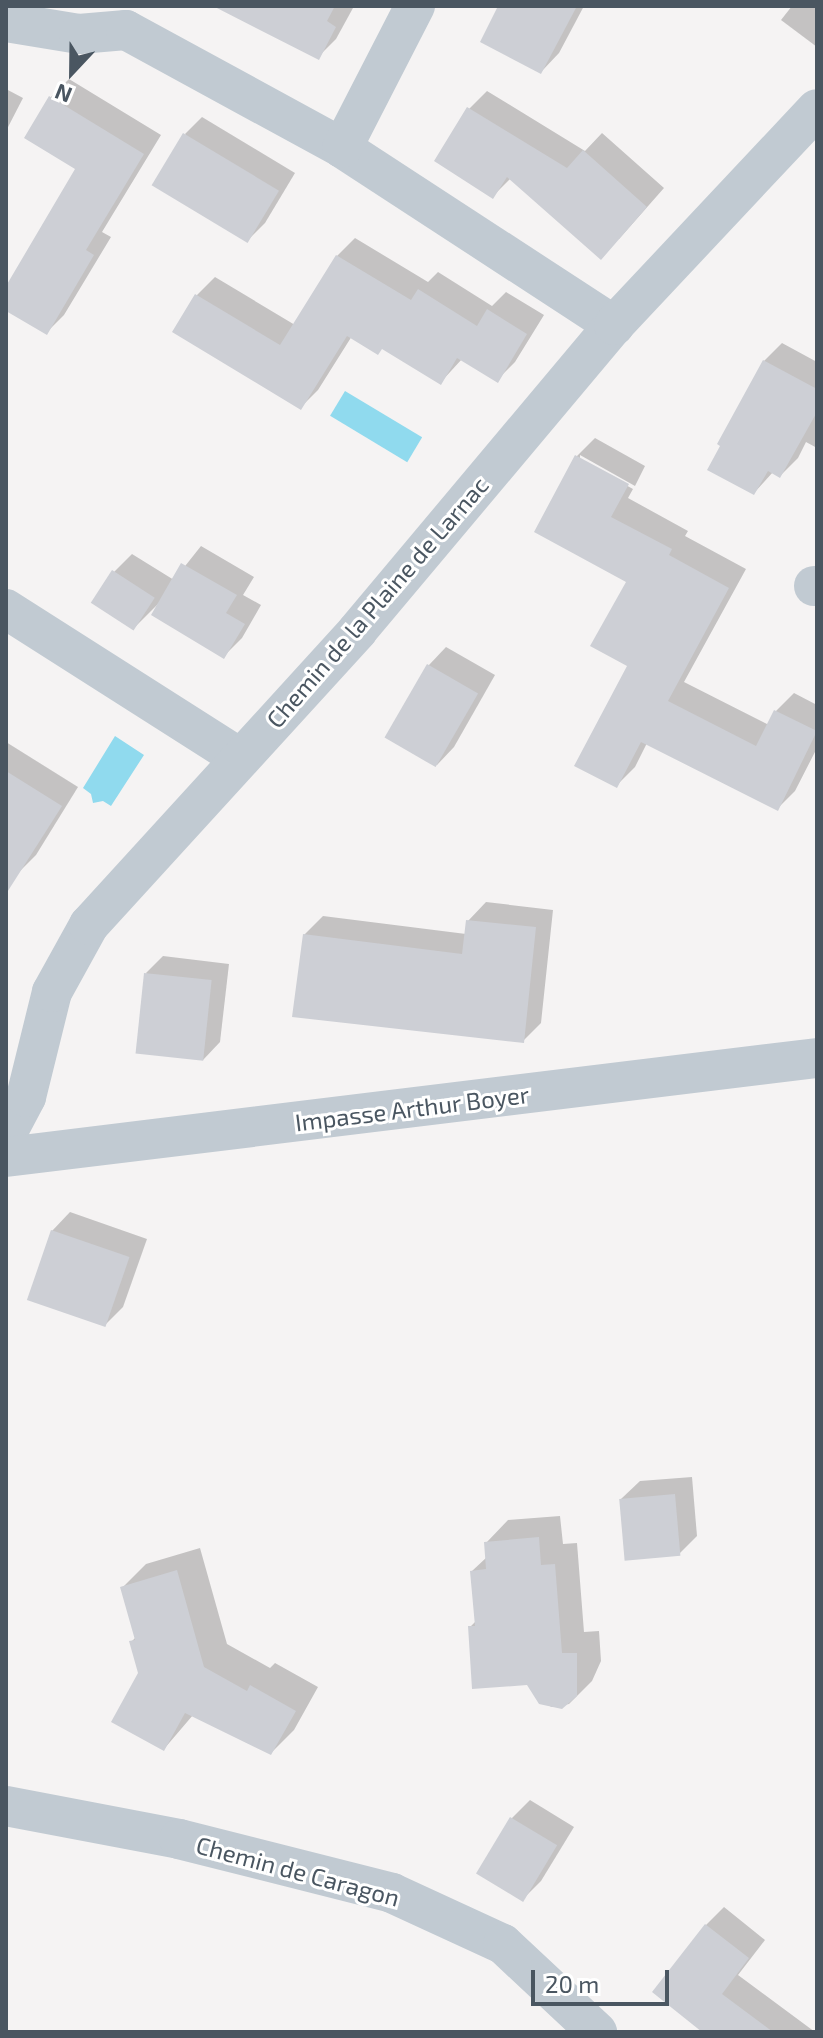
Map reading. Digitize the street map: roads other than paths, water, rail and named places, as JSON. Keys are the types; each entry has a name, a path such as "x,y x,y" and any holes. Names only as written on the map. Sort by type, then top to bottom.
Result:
{"street":[{"path":"342,148 415,6"},
{"path":"6,22 79,34 126,30 342,148 614,325"},
{"name":"Chemin de la Plaine de Larnac","path":"6,1135 26,1097 52,992 89,925 357,631 614,325 817,109"},
{"path":"6,609 240,758"},
{"name":"Impasse Arthur Boyer","path":"6,1157 817,1058"},
{"name":"Chemin de Caragon","path":"6,1806 179,1839 392,1893 503,1944 597,2032"}],"water":[{"path":"345,391 422,437 407,462 330,416"},
{"path":"115,736 144,755 111,806 103,801 93,803 91,794 83,788"}]}
